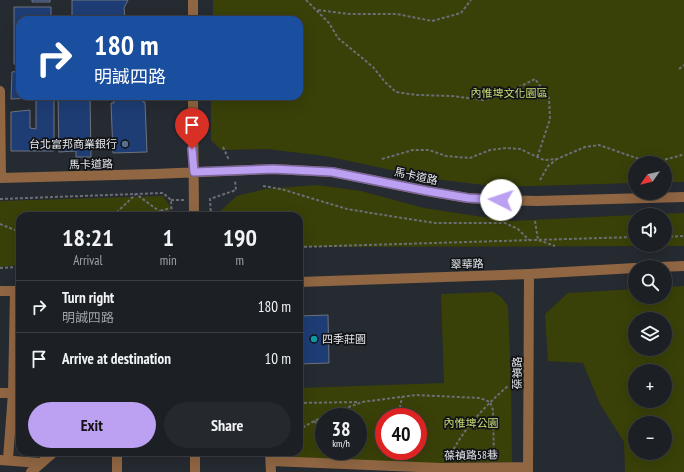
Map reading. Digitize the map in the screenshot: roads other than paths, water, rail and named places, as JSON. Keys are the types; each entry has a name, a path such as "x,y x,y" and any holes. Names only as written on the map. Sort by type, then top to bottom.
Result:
{"street":[{"path":"193,16 194,0"},
{"path":"0,91 1,178"},
{"path":"193,100 192,149 194,172 194,212"},
{"name":"馬卡道路","path":"1,178 273,169 332,172 468,198 537,201 684,197"},
{"path":"672,266 684,266"},
{"name":"翠華路","path":"303,282 529,274 628,268"},
{"name":"葆禎路","path":"528,469 529,274"},
{"path":"0,291 16,291"},
{"path":"16,316 13,393 4,460 40,463"},
{"path":"0,393 13,393"},
{"path":"31,472 49,456"},
{"path":"117,456 117,472"},
{"path":"195,456 195,472"},
{"path":"270,457 271,472"},
{"name":"葆禎路58巷","path":"270,457 443,469 528,469"}],"place":[{"name":"台北富邦商業銀行","path":"125,144"},
{"name":"四季莊園","path":"314,339"}],"park label":[{"name":"內惟埤文化園區","path":"509,93"},
{"name":"內惟埤公園","path":"471,423"}]}
